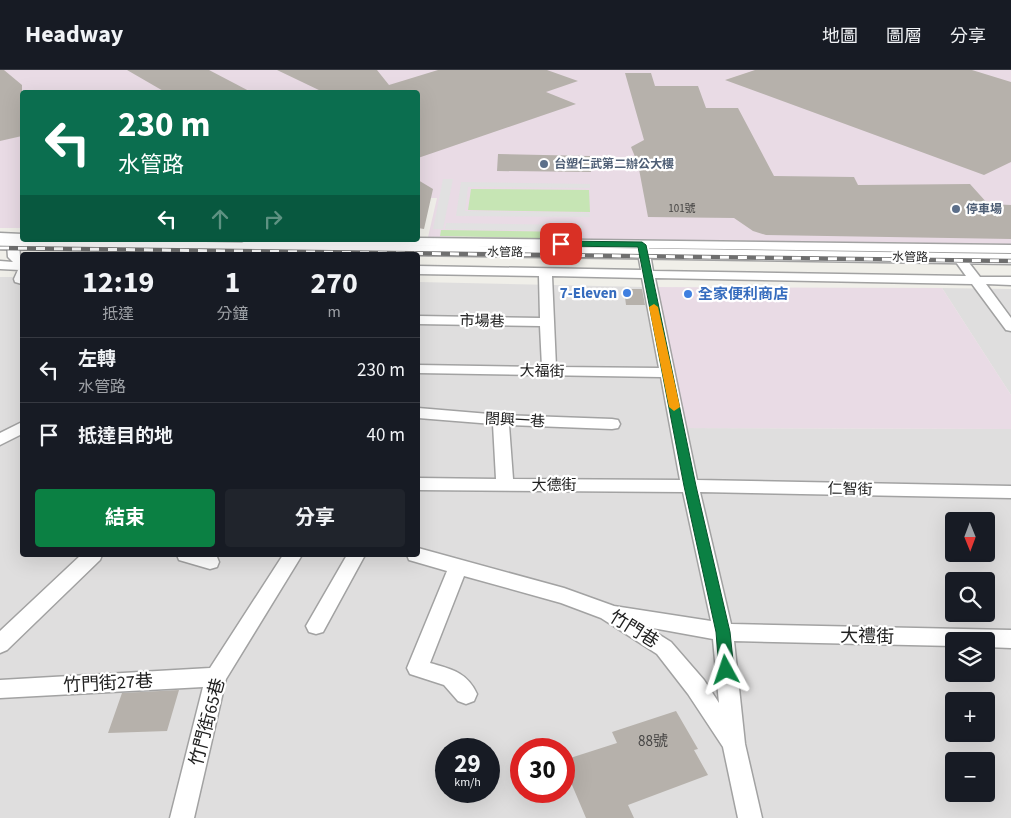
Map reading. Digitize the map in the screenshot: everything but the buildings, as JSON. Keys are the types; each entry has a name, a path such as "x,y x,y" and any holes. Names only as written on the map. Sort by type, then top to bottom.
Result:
{"street":[{"name":"水管路","path":"287,242 644,259 1011,270"},
{"name":"水管路","path":"420,263 1011,249"},
{"name":"水管路","path":"420,257 644,259"},
{"name":"水管路","path":"420,270 545,272 644,259"},
{"path":"644,259 690,486 723,632 734,744"},
{"name":"水管路","path":"968,269 1011,259"},
{"name":"水管路","path":"968,269 1011,281"},
{"path":"968,269 1011,326"},
{"path":"545,272 549,371"},
{"name":"市場巷","path":"420,320 547,322"},
{"name":"大福街","path":"420,369 667,373"},
{"name":"閤興一巷","path":"420,413 501,420 612,424"},
{"path":"501,420 506,485"},
{"path":"0,440 20,429"},
{"name":"大德街","path":"420,484 690,486"},
{"name":"仁智街","path":"690,486 1011,492"},
{"name":"竹門巷","path":"420,556 564,596 608,612 664,648 696,686 734,744 750,818"},
{"path":"0,644 91,557"},
{"path":"193,557 210,562"},
{"name":"竹門街65巷","path":"182,818 216,677 292,557"},
{"path":"316,626 355,557"},
{"path":"458,566 418,668 451,678 466,694"},
{"name":"大禮街","path":"608,612 723,632 1011,639"},
{"name":"竹門街27巷","path":"0,689 216,677"}],"shaded area":[{"path":"0,70 1011,70 1011,244 428,237 437,198 420,199 420,90 20,90 20,228 0,228"},
{"path":"443,179 453,179 443,229 433,229"},
{"path":"461,182 590,184 590,188 468,187 465,211 589,213 590,217 456,216"},
{"path":"446,223 582,225 582,231 445,229"},
{"path":"0,277 20,277 20,557 420,557 420,282 644,287 672,428 1011,429 1011,818 0,818"},
{"path":"644,287 942,288 1011,395 1011,429 672,428"},
{"path":"942,288 1011,289 1011,395"}],"green space":[{"path":"471,189 589,190 590,212 468,210"},
{"path":"441,230 576,232 581,239 440,236"}],"railway":[{"path":"0,248 311,252"},
{"path":"420,253 1011,261"}],"slow traffic":[{"path":"654,307 674,407"}],"place":[{"name":"台塑仁武第二辦公大樓","path":"544,164"},
{"name":"停車場","path":"956,209"},
{"name":"7-Eleven","path":"627,293"},
{"name":"全家便利商店","path":"688,294"}],"route":[{"path":"561,244 642,245 690,486 723,632 726,670"}]}
